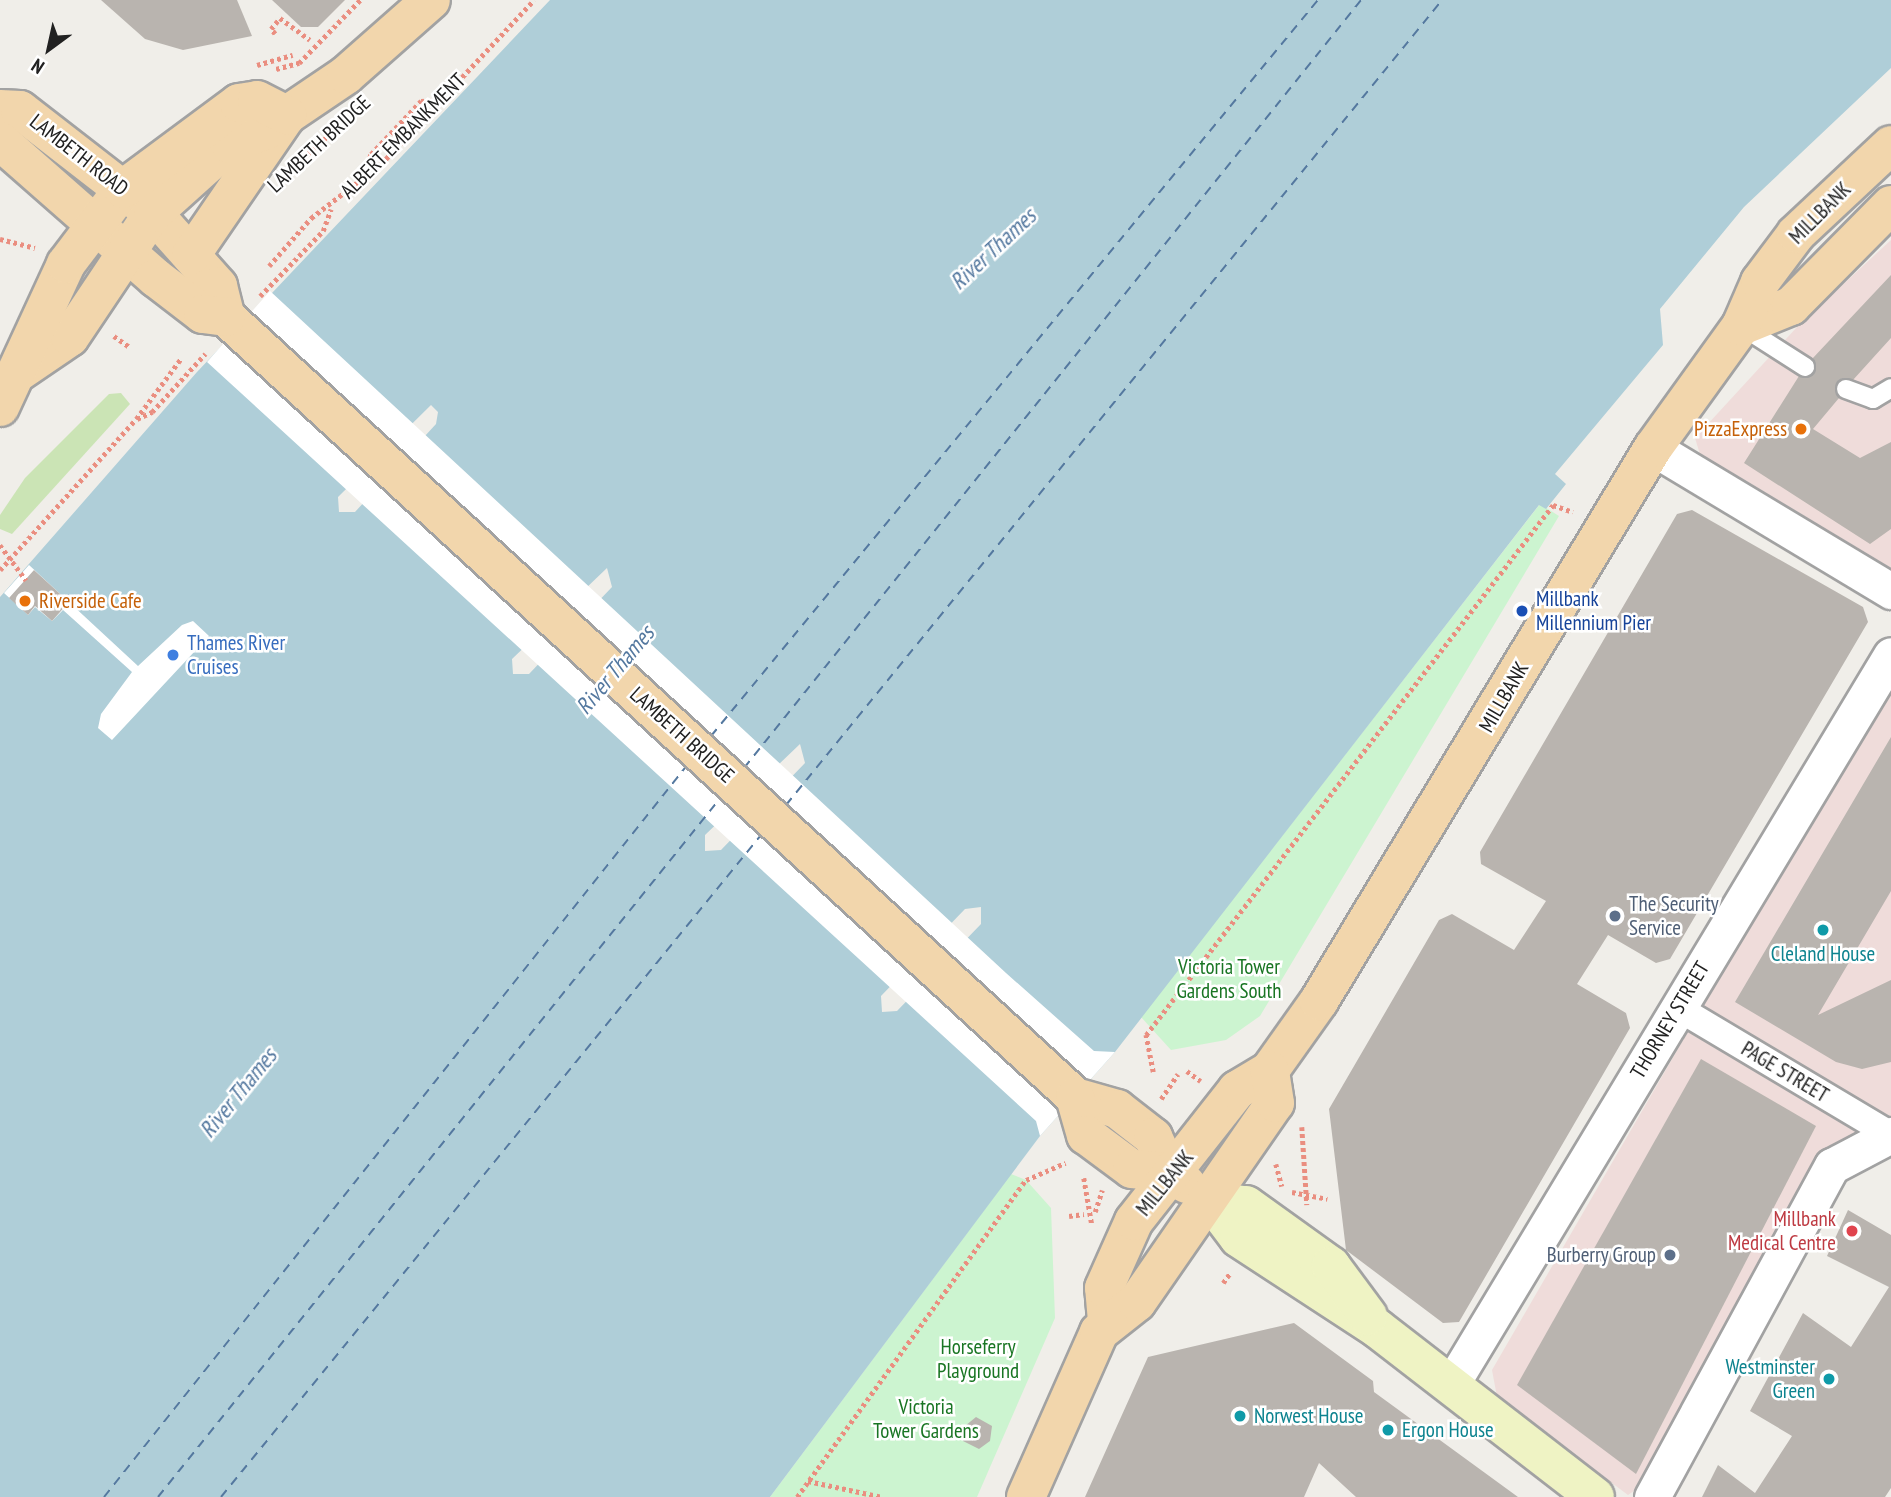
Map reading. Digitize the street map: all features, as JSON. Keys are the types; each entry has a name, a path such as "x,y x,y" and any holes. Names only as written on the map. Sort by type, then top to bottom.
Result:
{"main road":[{"path":"20,371 70,337 153,213 230,144 284,120 346,75 431,0"},
{"path":"0,407 20,371 31,329 94,225 123,189 239,103 257,100 284,120"},
{"name":"LAMBETH ROAD","path":"0,109 20,110 153,213"},
{"path":"191,255 284,120"},
{"name":"LAMBETH ROAD","path":"0,141 127,254"},
{"name":"MILLBANK","path":"1026,1497 1074,1379 1107,1321 1110,1274 1134,1221 1169,1172 1237,1090 1270,1070 1379,906 1653,448 1741,326 1760,282 1796,234 1883,175"},
{"path":"153,213 218,286 232,323"},
{"name":"LAMBETH BRIDGE","path":"127,254 203,314 232,323 1075,1097 1127,1116 1156,1141 1169,1172"},
{"name":"MILLBANK","path":"1107,1321 1137,1302 1211,1201 1275,1103 1270,1070"},
{"path":"1075,1097 1086,1135 1132,1169 1169,1172 1211,1201 1239,1238 1378,1329 1595,1497"}],"street":[{"path":"1653,448 1891,591"},
{"name":"THORNEY STREET","path":"1451,1385 1891,655"},
{"name":"PAGE STREET","path":"1678,1008 1891,1135"},
{"path":"1652,1497 1832,1166 1891,1135"}],"lane":[{"path":"1741,326 1805,367"},
{"path":"1846,389 1873,399 1891,388"}],"path":[{"path":"299,63 360,0"},
{"name":"ALBERT EMBANKMENT","path":"269,265 311,218 331,209 362,180 534,0"},
{"path":"275,34 271,29 280,18 310,40"},
{"path":"243,68 293,55"},
{"path":"362,180 371,154 421,101 441,100"},
{"name":"LAMBETH BRIDGE","path":"290,171 350,116"},
{"path":"260,296 323,231 331,209"},
{"path":"0,239 46,251"},
{"path":"106,330 130,347"},
{"path":"136,419 152,412 205,354"},
{"path":"0,570 136,419 180,360"},
{"path":"1153,1072 1146,1034 1553,505 1573,512"},
{"path":"0,545 13,556 26,580"},
{"path":"1153,1111 1178,1074"},
{"path":"1301,1121 1307,1215"},
{"path":"1086,1135 1077,1149 1094,1233"},
{"path":"1272,1153 1283,1190 1327,1199"},
{"path":"797,1497 1026,1180 1063,1164"},
{"path":"1095,1212 1105,1185"},
{"path":"1069,1216 1084,1214"},
{"path":"808,1481 882,1497"}],"shaded area":[{"path":"1891,240 1891,582 1706,474 1695,438 1797,327"},
{"path":"1891,681 1891,1121 1825,1157 1650,1480 1628,1495 1497,1397 1492,1370"}],"green space":[{"path":"121,393 130,404 12,534 0,529 0,515 25,478 109,394"},
{"name":"Victoria Tower Gardens South","path":"1540,504 1559,516 1260,1016 1226,1040 1171,1050 1141,1017"},
{"name":"Victoria Tower Gardens","path":"1011,1174 1026,1180 1051,1208 1055,1318 977,1497 770,1497"}],"water":[{"name":"River Thames","path":"550,0 1891,0 1891,68 1744,207 1660,309 1663,345 1555,474 1566,484 1546,509 1539,505 1115,1052 1040,1136 770,1497 0,1497 0,597 197,372","holes":["431,405 438,412 436,424 355,512 339,512 338,497","607,568 612,587 529,674 513,674 512,659","800,744 805,763 721,850 705,851 705,835","981,907 981,924 897,1011 882,1012 881,996 965,909"]}],"pier":[{"path":"270,291 1006,973 1094,1051 1115,1052 1040,1136 1036,1121 207,362"},
{"path":"29,565 138,666 182,625 193,621 209,636 112,740 98,728 101,714 132,672 63,610 52,621 35,607 28,615 4,593"}],"building":[{"path":"101,0 237,0 252,36 183,50 145,39"},
{"path":"272,0 345,0 318,27 301,27"},
{"path":"1891,275 1891,338 1853,380 1838,381 1839,398 1813,429 1860,458 1891,442 1891,529 1870,544 1744,463 1799,376 1814,374 1812,359"},
{"name":"The Security Service","path":"1692,510 1863,607 1868,622 1670,959 1656,963 1608,935 1577,984 1626,1013 1630,1028 1459,1322 1443,1323 1346,1250 1329,1109 1439,920 1452,914 1514,950 1546,901 1481,864 1480,852 1677,514"},
{"path":"34,570 69,602 52,621 35,606 28,615 9,598"},
{"name":"Cleland House","path":"1891,737 1891,891 1818,1015 1891,980 1891,1062 1862,1069 1836,1062 1735,1002"},
{"name":"Burberry Group","path":"1701,1059 1816,1126 1636,1474 1517,1385"},
{"name":"Westminster Green","path":"1848,1210 1891,1235 1891,1488 1885,1497 1702,1497 1718,1465 1755,1493 1792,1436 1750,1411 1803,1313 1851,1347 1889,1287 1827,1256"},
{"name":"Norwest House","path":"1294,1323 1373,1381 1374,1392 1518,1497 1356,1497 1319,1463 1304,1497 1085,1497 1148,1357"},
{"path":"976,1417 992,1426 990,1441 979,1449 963,1441 965,1426"}],"ferry route":[{"path":"711,736 1318,0"},
{"path":"744,768 1361,0"},
{"path":"786,805 1442,0"},
{"path":"104,1497 688,764"},
{"path":"158,1497 721,797"},
{"path":"221,1497 762,834"}],"place":[{"name":"PizzaExpress","path":"1801,429"},
{"name":"Riverside Cafe","path":"25,601"},
{"name":"Millbank Millennium Pier","path":"1522,611"},
{"name":"Thames River Cruises","path":"173,655"},
{"name":"The Security Service","path":"1615,916"},
{"name":"Cleland House","path":"1823,930"},
{"name":"Millbank Medical Centre","path":"1852,1231"},
{"name":"Burberry Group","path":"1670,1255"},
{"name":"Westminster Green","path":"1829,1379"},
{"name":"Norwest House","path":"1240,1416"},
{"name":"Ergon House","path":"1388,1430"}],"park label":[{"name":"Horseferry Playground","path":"978,1359"}]}
